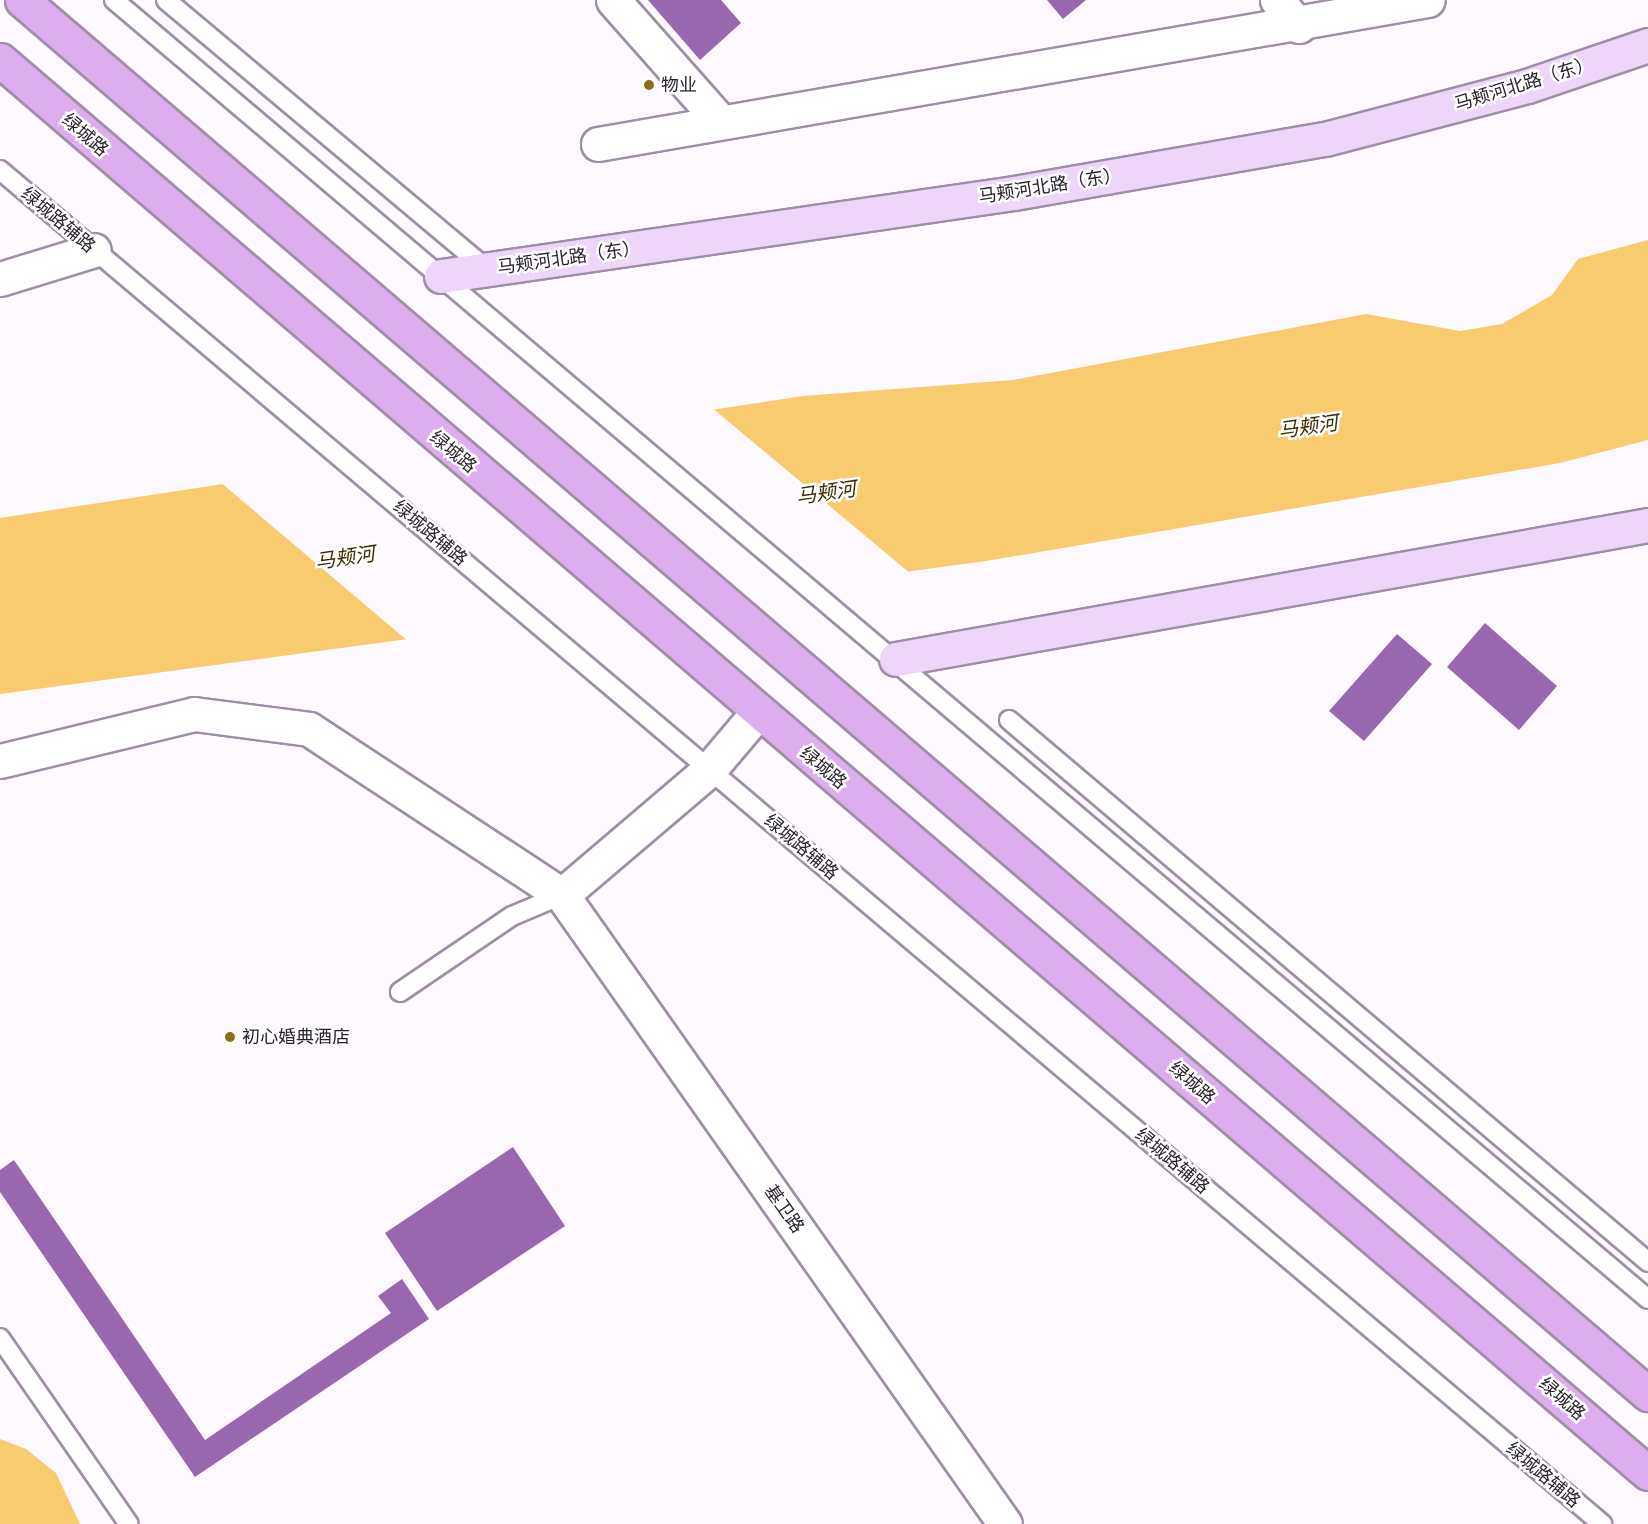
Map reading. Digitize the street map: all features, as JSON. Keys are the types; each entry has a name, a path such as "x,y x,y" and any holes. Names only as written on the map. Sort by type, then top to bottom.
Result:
{"main road":[{"path":"22,0 781,655 1648,1394"},
{"name":"绿城路","path":"0,60 363,376 1648,1473"}],"street":[{"path":"613,0 720,121"},
{"path":"1277,0 1299,26"},
{"path":"598,144 720,121 1299,26 1428,0"},
{"name":"马颊河北路（东）","path":"441,276 1014,193 1325,139 1527,86 1648,45"},
{"path":"0,279 94,250"},
{"path":"896,659 1648,525"},
{"path":"0,761 194,714 309,729 562,895 709,770 758,712"},
{"name":"基卫路","path":"562,895 1005,1524"}],"lane":[{"path":"114,0 597,411 896,659 1648,1299"},
{"path":"166,0 488,270"},
{"name":"绿城路辅路","path":"0,170 1602,1524"},
{"path":"1009,720 1648,1262"},
{"path":"400,992 512,916 562,895"},
{"path":"0,1338 129,1524"}],"water":[{"name":"马颊河","path":"1648,240 1648,440 1560,463 986,561 0,694 0,518 803,396 1013,380 1366,314 1460,331 1502,324 1552,295 1578,259"},
{"path":"0,1439 26,1449 56,1473 80,1524 0,1524"}],"pier":[{"path":"711,407 911,574 409,642 219,481"}],"building":[{"path":"648,0 721,0 741,23 700,60"},
{"path":"1047,0 1086,0 1063,19"},
{"path":"1485,623 1557,686 1519,730 1447,667"},
{"path":"1397,634 1432,664 1364,741 1329,711"},
{"path":"513,1147 565,1226 437,1311 385,1233"},
{"path":"14,1160 205,1440 391,1313 378,1296 402,1279 429,1319 195,1477 0,1192 0,1170"}],"place":[{"name":"物业","path":"649,85"},
{"name":"初心婚典酒店","path":"230,1037"}]}
